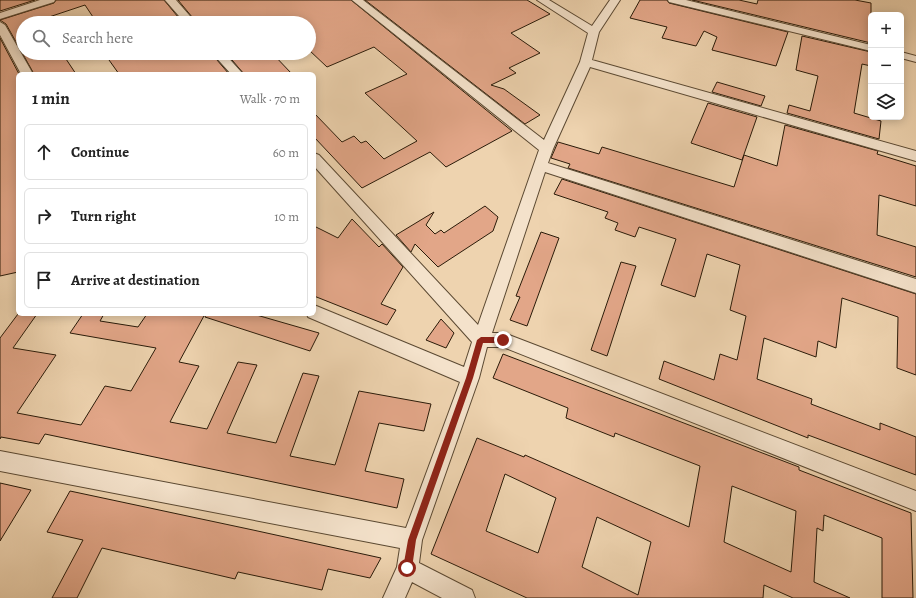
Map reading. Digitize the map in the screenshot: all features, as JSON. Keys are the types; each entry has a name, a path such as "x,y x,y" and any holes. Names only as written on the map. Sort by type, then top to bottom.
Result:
{"street":[{"path":"0,16 50,0"},
{"path":"170,0 185,16"},
{"path":"357,0 546,149"},
{"path":"542,0 594,32"},
{"path":"394,598 407,568 412,540 470,378 481,340 546,149 586,62 594,32 615,0"},
{"path":"673,0 868,47"},
{"path":"0,25 16,53"},
{"path":"904,56 916,59"},
{"path":"20,60 27,72"},
{"path":"225,60 236,72"},
{"path":"586,62 916,156"},
{"path":"316,160 481,340 503,340 916,501"},
{"path":"541,166 916,286"},
{"path":"316,313 470,378"},
{"path":"0,461 412,540"},
{"path":"407,568 464,598"}],"building":[{"path":"0,0 35,0 0,11"},
{"path":"56,0 164,0 177,16 92,16 85,5 52,16 16,16 16,42 6,24 0,20 54,3"},
{"path":"178,0 351,0 512,131 446,167 430,152 362,188 316,139 316,115 342,142 354,136 361,143 366,141 384,159 417,141 365,93 407,74 374,47 327,67 316,57 316,16 191,16"},
{"path":"365,0 527,0 550,14 511,33 540,53 509,68 516,73 491,85 504,89 540,115 525,124"},
{"path":"640,0 667,0 669,3 788,32 776,66 712,50 717,37 704,31 696,46 662,38 667,27 630,18"},
{"path":"692,0 739,0 757,4 758,0 855,0 871,3 871,12 868,12 868,42"},
{"path":"802,36 868,51 868,65 862,64 854,113 868,117 868,120 881,121 879,139 787,113 789,105 810,111 818,76 796,70"},
{"path":"0,38 18,72 16,72 16,272 0,276"},
{"path":"26,60 67,60 75,72 33,72"},
{"path":"109,60 217,60 227,72 118,72"},
{"path":"232,60 279,60 290,72 242,72"},
{"path":"717,82 765,96 761,106 712,92"},
{"path":"708,103 757,117 742,160 691,143"},
{"path":"785,125 878,151 877,154 916,166 916,206 879,195 877,235 916,247 916,277 568,168 570,164 551,158 558,142 599,154 602,147 734,187 744,155 777,166"},
{"path":"562,179 916,294 916,375 897,368 898,317 842,298 836,348 818,341 816,357 764,338 757,379 812,399 811,404 880,430 880,423 916,437 916,475 808,435 808,438 659,379 664,361 714,380 720,354 737,360 746,316 730,310 740,265 707,254 695,297 661,285 676,239 639,227 635,237 615,230 618,223 605,218 608,212 554,194"},
{"path":"485,206 498,217 493,231 438,267 415,244 411,252 396,235 434,212 426,225 435,234 441,230 444,233"},
{"path":"352,219 379,247 382,244 403,267 381,304 396,310 387,325 316,297 316,227 338,238"},
{"path":"541,232 559,238 527,326 510,320 520,297 516,296"},
{"path":"621,262 636,266 607,356 591,350"},
{"path":"16,316 36,316 13,348 56,355 17,413 81,425 105,386 131,391 156,348 70,333 82,316 103,316 100,321 138,327 146,316 204,316 179,362 199,366 170,422 207,429 238,362 257,365 227,433 276,443 303,373 319,376 290,456 335,465 359,391 431,404 424,431 379,423 365,471 404,479 397,508 45,434 39,444 1,437 0,439 0,338"},
{"path":"260,316 319,333 310,351 205,317"},
{"path":"441,319 454,333 446,348 426,340"},
{"path":"503,354 799,467 799,470 911,513 913,598 882,598 882,538 824,515 823,531 817,528 814,582 850,598 793,598 764,585 763,598 527,598 431,554 477,438 524,457 525,455 689,527 700,466 615,433 614,437 566,418 568,408 493,378","holes":["505,474 556,498 538,553 486,531","732,486 796,511 791,572 724,542","597,517 651,542 638,595 582,567"]},
{"path":"0,483 31,490 0,541"},
{"path":"70,491 381,558 370,578 328,569 322,590 238,572 235,579 102,548 77,598 52,598 83,540 47,532"}],"route":[{"path":"407,568 412,540 470,378 481,340 503,340"}]}
